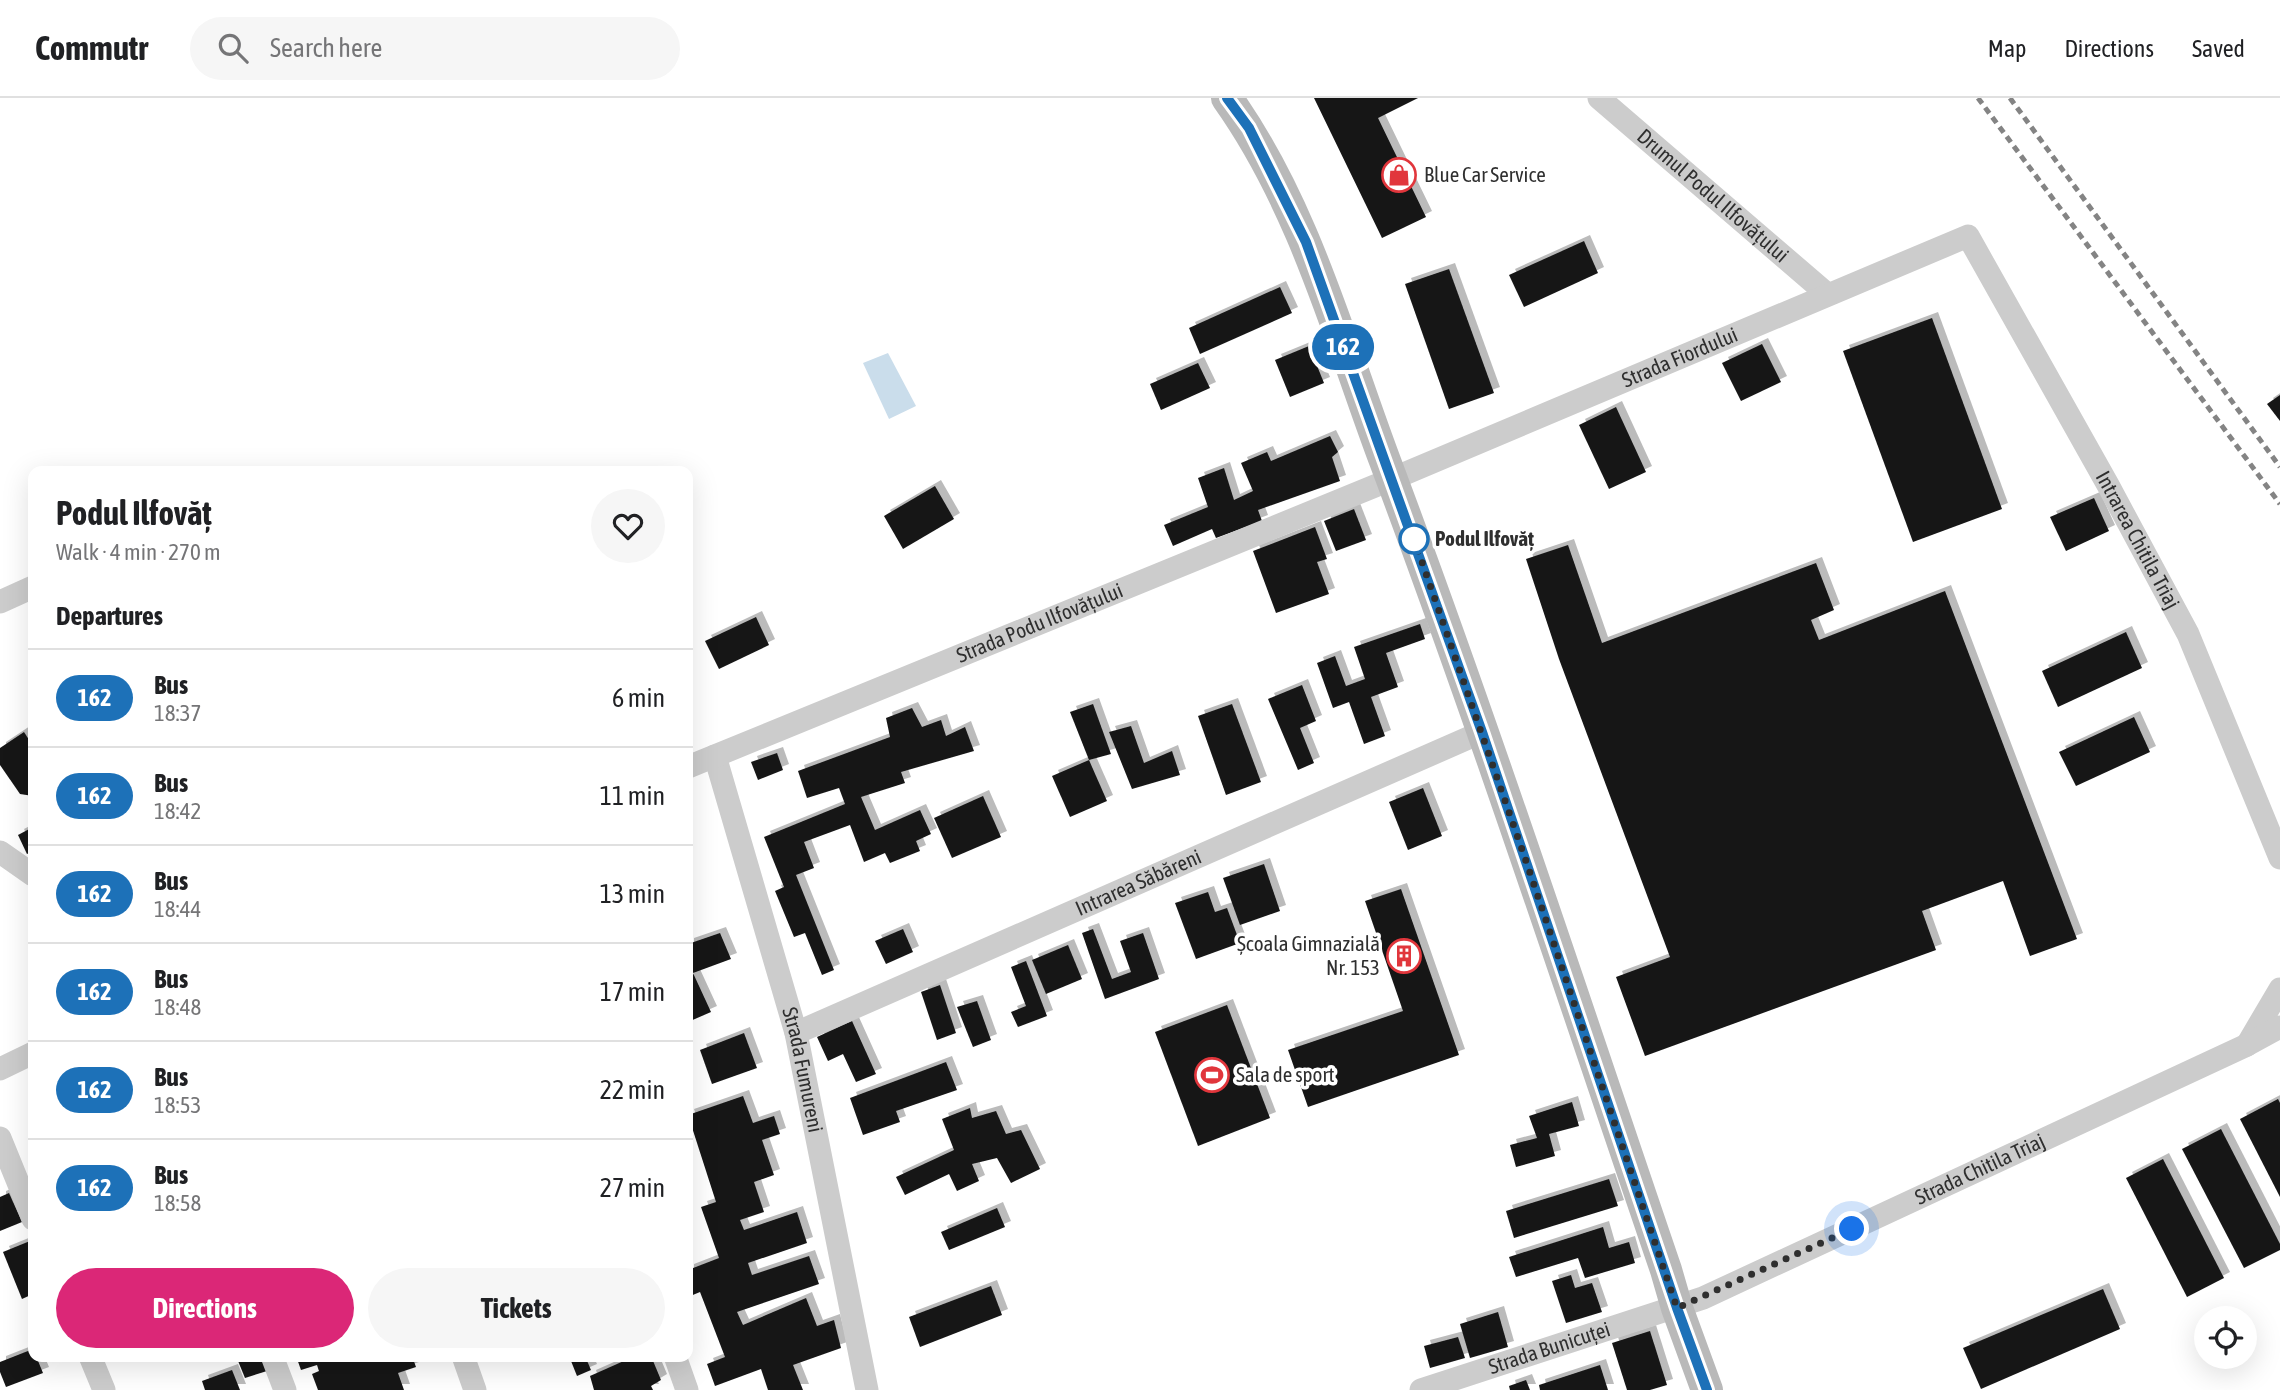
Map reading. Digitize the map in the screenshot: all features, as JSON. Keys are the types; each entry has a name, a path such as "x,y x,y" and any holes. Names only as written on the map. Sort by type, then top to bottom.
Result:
{"main road":[{"path":"1227,98 1249,128 1306,242 1482,732 1707,1390"}],"street":[{"name":"Drumul Podul Ilfovățului","path":"1599,98 1827,294"},
{"name":"Strada Fiordului","path":"1392,479 1968,236"},
{"name":"Intrarea Chitila Triaj","path":"1968,236 2188,634 2280,858"},
{"name":"Strada Podu Ilfovățului","path":"693,765 1392,479"},
{"path":"0,601 28,589"},
{"name":"Intrarea Săbăreni","path":"796,1033 1482,732"},
{"name":"Strada Fumureni","path":"715,756 796,1033 867,1390"},
{"path":"0,852 28,872"},
{"path":"2247,1045 2280,989"},
{"name":"Strada Chitila Triaj","path":"1677,1308 2247,1045 2280,1027"},
{"path":"0,1069 28,1055"},
{"path":"0,1138 28,1207"},
{"name":"Strada Bunicuței","path":"1421,1390 1677,1308"},
{"path":"92,1362 104,1390"},
{"path":"274,1362 285,1390"},
{"path":"465,1362 475,1390"},
{"path":"677,1362 687,1390"}],"water":[{"path":"888,353 916,406 889,419 863,363"}],"building":[{"path":"1314,98 1418,98 1378,118 1426,217 1382,238"},
{"path":"1584,241 1598,273 1524,307 1509,275"},
{"path":"1449,269 1494,393 1449,409 1405,284"},
{"path":"1280,287 1292,313 1200,354 1189,328"},
{"path":"1932,318 2002,509 1913,542 1843,351"},
{"path":"1762,344 1781,382 1741,401 1722,363"},
{"path":"1309,346 1324,383 1290,397 1275,360"},
{"path":"1198,363 1210,388 1161,410 1150,384"},
{"path":"2280,395 2280,421 2267,404"},
{"path":"1616,407 1646,472 1609,489 1579,425"},
{"path":"1330,436 1338,452 1332,457 1340,481 1258,510 1262,521 1216,538 1212,529 1173,546 1164,525 1208,507 1198,478 1224,468 1234,500 1253,491 1241,463 1267,452 1271,461"},
{"path":"935,486 954,519 903,549 884,516"},
{"path":"2094,498 2109,531 2066,551 2050,517"},
{"path":"1354,509 1366,540 1336,551 1324,521"},
{"path":"1315,527 1327,559 1317,562 1329,594 1276,613 1253,551"},
{"path":"1568,545 1602,643 1816,563 1834,610 1811,620 1819,640 1945,591 2077,939 2030,956 2003,881 1922,911 1936,950 1645,1056 1616,977 1670,957 1559,659 1526,559"},
{"path":"756,617 769,645 719,669 705,641"},
{"path":"1420,624 1425,639 1386,653 1398,687 1371,697 1385,736 1364,744 1349,702 1333,708 1317,663 1335,656 1346,686 1365,679 1354,647"},
{"path":"2126,632 2142,668 2058,707 2042,671"},
{"path":"1302,685 1316,721 1300,728 1314,763 1298,770 1268,699"},
{"path":"1093,704 1111,754 1089,760 1070,712"},
{"path":"1232,704 1261,782 1226,795 1198,716"},
{"path":"912,708 922,727 941,720 946,736 965,727 974,751 901,772 905,783 861,797 875,830 920,810 931,834 916,841 920,851 890,863 885,853 864,862 850,825 804,842 814,868 796,875 834,970 822,975 805,933 794,937 775,891 784,887 764,837 845,804 839,788 807,798 798,771 890,737 886,718"},
{"path":"2134,717 2150,752 2076,786 2059,752"},
{"path":"1131,726 1144,763 1172,751 1180,775 1132,789 1109,732"},
{"path":"24,732 28,738 28,795 20,794 0,765 0,748"},
{"path":"777,753 783,770 758,780 751,762"},
{"path":"1089,760 1107,801 1070,817 1052,776"},
{"path":"1423,788 1442,836 1408,850 1389,802"},
{"path":"983,796 1001,837 952,858 934,818"},
{"path":"28,830 28,854 27,854 18,835"},
{"path":"1264,864 1280,911 1240,925 1223,878"},
{"name":"Școala Gimnazială Nr. 153","path":"1401,889 1459,1055 1308,1107 1288,1050 1403,1011 1365,901"},
{"path":"1208,892 1215,912 1227,908 1240,943 1196,959 1175,903"},
{"path":"903,929 913,952 886,964 875,941"},
{"path":"1093,929 1112,979 1131,972 1120,941 1143,933 1159,979 1105,999 1082,933"},
{"path":"720,933 731,959 693,973 693,942"},
{"path":"1068,945 1082,979 1046,994 1032,960"},
{"path":"1026,961 1047,1016 1018,1027 1011,1012 1026,1006 1011,967"},
{"path":"693,973 711,1012 693,1020"},
{"path":"940,985 956,1033 937,1040 921,992"},
{"path":"977,1001 991,1040 973,1047 957,1007"},
{"name":"Sala de sport","path":"1227,1005 1270,1118 1198,1146 1155,1032"},
{"path":"852,1021 876,1074 856,1082 843,1054 828,1061 817,1037"},
{"path":"744,1033 757,1068 712,1084 700,1050"},
{"path":"946,1062 957,1090 896,1111 900,1122 863,1135 850,1098"},
{"path":"743,1096 753,1123 774,1116 780,1134 762,1140 774,1175 754,1182 764,1212 740,1220 744,1230 797,1212 807,1243 748,1263 752,1275 809,1256 819,1284 737,1312 743,1325 806,1298 817,1326 834,1320 841,1348 793,1365 803,1390 768,1390 761,1369 715,1386 707,1364 725,1357 700,1292 693,1295 693,1268 719,1258 701,1207 716,1202 693,1131 693,1113"},
{"path":"2278,1099 2280,1103 2280,1197 2240,1119"},
{"path":"1572,1102 1579,1126 1549,1134 1555,1156 1516,1167 1510,1145 1537,1138 1529,1116"},
{"path":"970,1108 972,1118 996,1111 1006,1134 1021,1130 1040,1169 1011,1183 997,1158 972,1164 979,1181 957,1191 949,1174 905,1195 896,1177 954,1150 942,1119"},
{"path":"2221,1129 2280,1244 2280,1250 2244,1268 2182,1149"},
{"path":"2163,1159 2224,1278 2187,1297 2126,1178"},
{"path":"1609,1179 1618,1206 1514,1238 1506,1211"},
{"path":"9,1193 22,1222 0,1231 0,1197"},
{"path":"997,1208 1005,1227 949,1250 941,1232"},
{"path":"1603,1227 1609,1248 1629,1242 1635,1263 1585,1278 1578,1258 1516,1277 1509,1257"},
{"path":"28,1242 28,1296 22,1299 3,1252"},
{"path":"1571,1275 1575,1288 1592,1283 1602,1312 1566,1323 1552,1281"},
{"path":"991,1286 1002,1315 920,1347 909,1317"},
{"path":"2103,1289 2120,1329 1981,1389 1963,1348"},
{"path":"1498,1312 1508,1347 1470,1358 1460,1324"},
{"path":"1650,1331 1667,1385 1650,1390 1627,1390 1612,1343"},
{"path":"1458,1337 1465,1358 1430,1368 1424,1346"},
{"path":"28,1351 28,1362 38,1362 43,1373 6,1387 0,1372 0,1362"},
{"path":"238,1362 264,1362 267,1371 245,1378"},
{"path":"298,1362 414,1362 416,1367 398,1373 404,1390 318,1390 312,1374 319,1371 317,1365 301,1370"},
{"path":"571,1362 588,1362 591,1370 577,1376"},
{"path":"622,1362 654,1362 661,1380 651,1386 653,1390 594,1390 590,1376"},
{"path":"1600,1365 1608,1390 1540,1390 1539,1385"},
{"path":"232,1370 240,1390 205,1390 202,1381"},
{"path":"1526,1380 1530,1390 1510,1390 1509,1386"}],"railway":[{"path":"1978,98 2280,504"},
{"path":"2010,98 2280,467"}],"bus line":[{"name":"162","path":"1227,98 1249,128 1306,242 1482,732 1707,1390"}],"place":[{"name":"Blue Car Service","path":"1399,175"},
{"name":"Podul Ilfovăț","path":"1414,539"},
{"name":"Școala Gimnazială Nr. 153","path":"1404,956"},
{"name":"Sala de sport","path":"1212,1075"}],"route":[{"path":"1414,539 1677,1308 1852,1229"}]}
